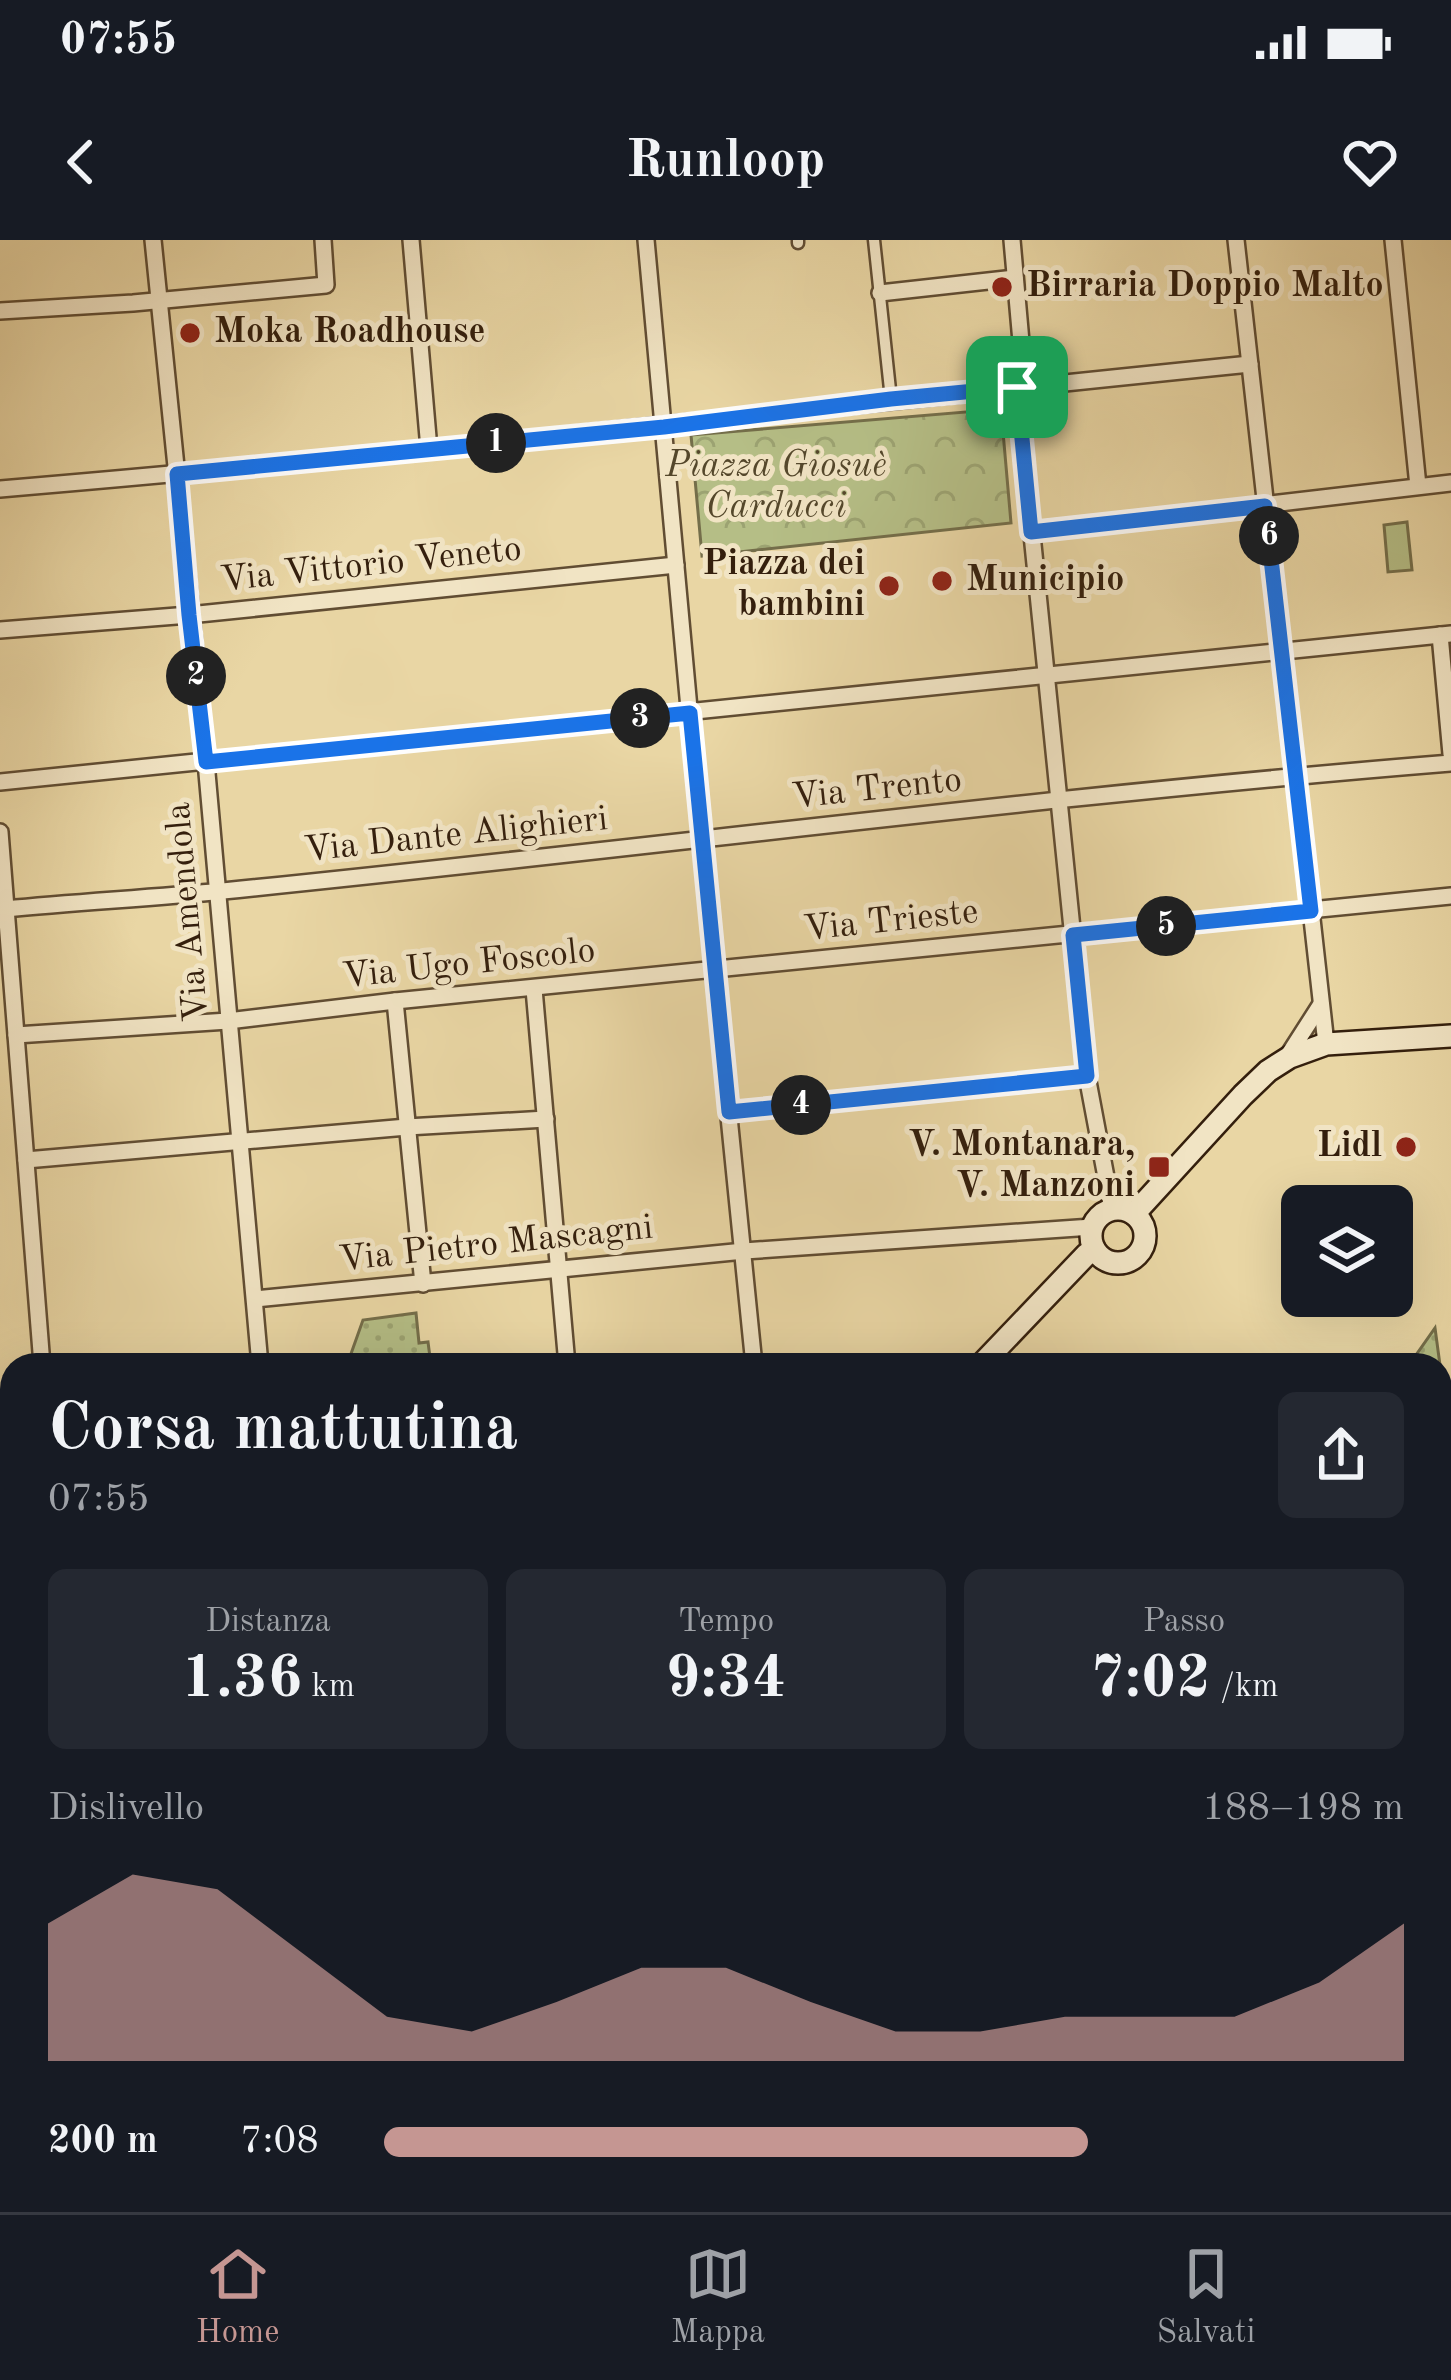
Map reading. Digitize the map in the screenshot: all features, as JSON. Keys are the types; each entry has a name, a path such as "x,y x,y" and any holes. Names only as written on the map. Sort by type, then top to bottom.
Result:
{"main road":[{"path":"992,1353 1086,1255 1096,1219 1123,1211 1268,1071 1326,1044 1451,1036"},
{"path":"1093,1238 1108,1261 1126,1262 1134,1257 1140,1251 1144,1227 1123,1211"}],"street":[{"name":"Via Amendola","path":"152,240 206,762 259,1353"},
{"path":"0,311 326,285 323,240"},
{"path":"411,240 429,449"},
{"path":"646,240 753,1353"},
{"path":"874,240 891,399"},
{"path":"1012,240 1031,532 1087,1076 1123,1211"},
{"path":"1236,240 1326,1044"},
{"path":"1394,240 1418,486"},
{"path":"880,293 1015,278"},
{"path":"0,490 664,427 1250,364"},
{"path":"1031,532 1451,483"},
{"name":"Via Vittorio Veneto","path":"0,630 676,565"},
{"path":"0,782 1445,634 1451,758"},
{"name":"Via Trento","path":"701,839 1451,758"},
{"path":"0,832 41,1353"},
{"name":"Via Dante Alighieri","path":"6,908 218,892 701,839"},
{"name":"Via Trieste","path":"716,969 1451,896"},
{"name":"Via Ugo Foscolo","path":"16,1035 228,1021 716,969"},
{"path":"534,989 566,1353"},
{"path":"395,1001 423,1284"},
{"path":"1284,1061 1321,1004"},
{"path":"729,1112 1087,1076"},
{"path":"26,1160 546,1119"},
{"name":"Via Pietro Mascagni","path":"255,1299 744,1250 1093,1238"}],"green space":[{"name":"Piazza Giosuè Carducci","path":"1001,409 1011,523 702,556 691,435"},
{"path":"1407,522 1412,570 1388,572 1384,525"},
{"path":"416,1313 419,1343 428,1342 429,1353 351,1353 363,1320"},
{"path":"1435,1328 1438,1353 1417,1353"}],"place":[{"name":"Birraria Doppio Malto","path":"1002,287"},
{"name":"Moka Roadhouse","path":"190,333"},
{"name":"Municipio","path":"942,581"},
{"name":"Piazza dei bambini","path":"889,586"},
{"name":"Lidl","path":"1406,1147"},
{"name":"V. Montanara, V. Manzoni","path":"1159,1167"}],"route":[{"path":"1017,387 1031,532 1265,506 1311,911 1073,935 1087,1076 729,1112 690,713 206,762 177,474 1017,387"}]}
